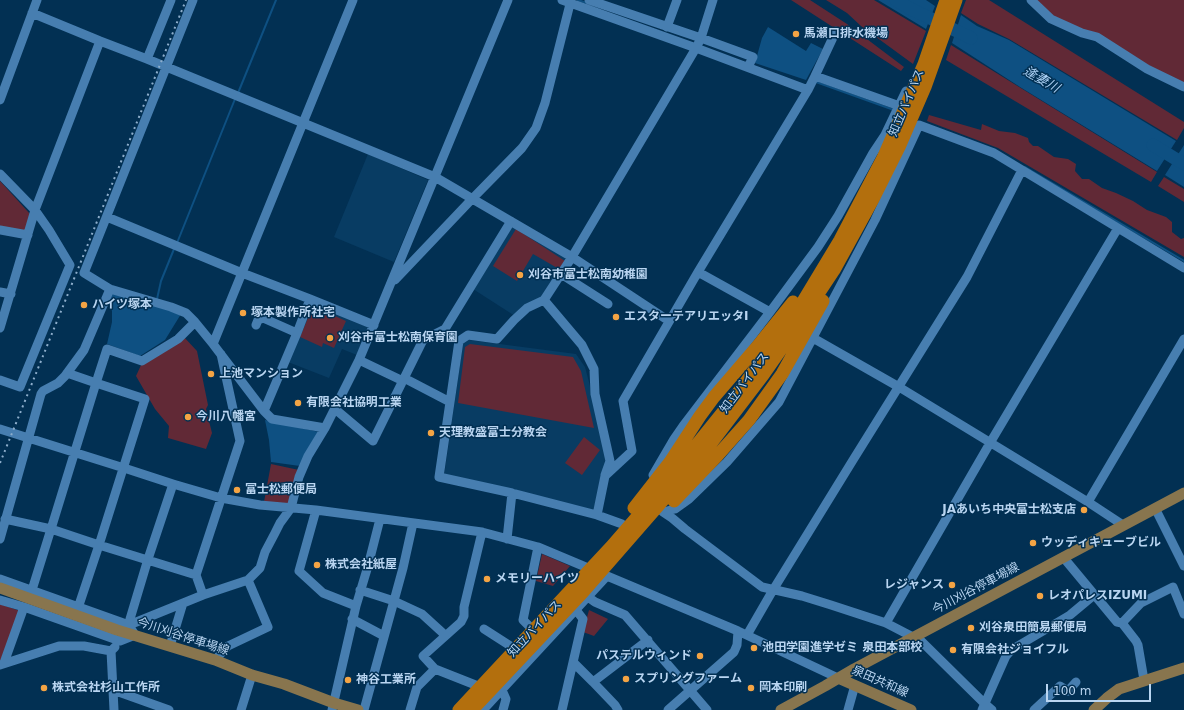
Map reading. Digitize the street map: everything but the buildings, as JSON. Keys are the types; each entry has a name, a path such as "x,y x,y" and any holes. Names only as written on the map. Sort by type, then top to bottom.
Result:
{"highway":[{"name":"知立バイパス","path":"789,330 834,270 873,199 900,145 925,86 956,0"},
{"name":"知立バイパス","path":"459,710 611,547 763,375 789,330 802,303 840,240 884,156 924,64 943,2"},
{"path":"585,567 622,524 646,491 670,462 714,397 756,348 805,285 830,244 862,186 884,156"},
{"path":"607,576 663,512 736,436 765,399 785,368 848,255 851,240"},
{"name":"知立バイパス","path":"472,710 583,592 633,536 699,459 713,432"}],"main road":[{"name":"今川刈谷停車場線","path":"781,710 915,636 1184,493"},
{"name":"今川刈谷停車場線","path":"0,588 126,633 215,660 252,675 284,684 333,706 358,710"},
{"path":"1094,710 1119,689 1184,668"},
{"name":"泉田共和線","path":"838,678 911,710"}],"street":[{"path":"0,100 37,0"},
{"path":"148,59 171,0"},
{"path":"193,0 84,273 110,289 171,307 186,313 213,344 264,411 272,419 325,428"},
{"path":"213,344 353,0"},
{"path":"114,710 111,651 126,633 183,603 248,580 260,568 265,552 291,508 299,477 308,456 335,410 359,360 508,0"},
{"path":"589,0 753,57 748,67"},
{"path":"668,27 677,0"},
{"path":"622,524 597,515 512,493 439,477 460,341 468,335 497,339 526,308 544,300 572,257 696,48 701,38 713,0"},
{"path":"1031,0 1051,19 1082,33 1097,37 1147,69 1184,87"},
{"path":"391,284 522,148 536,128 545,103 568,1 808,90"},
{"path":"646,491 674,439 683,426 818,248 838,216 873,153 885,135 923,53 943,2"},
{"path":"32,13 435,177 572,257 669,321"},
{"path":"605,476 632,451 623,401 698,272 808,90 836,32"},
{"path":"0,328 35,210 100,41"},
{"path":"0,75 10,76"},
{"path":"815,76 894,104"},
{"path":"663,512 676,509 689,499 726,462 779,402 875,220 919,125 994,153 1184,268"},
{"path":"747,635 773,590 966,277 1022,170"},
{"path":"0,174 35,210 70,265 20,387 0,380"},
{"path":"107,217 242,273 374,325"},
{"path":"335,410 373,441 423,340 445,329 511,221"},
{"path":"886,623 990,443 1118,228"},
{"path":"0,230 28,235"},
{"path":"698,272 770,312"},
{"path":"561,274 608,304"},
{"path":"0,539 41,394 43,391 58,383 67,374 84,350 110,289"},
{"path":"0,292 10,294"},
{"path":"264,411 310,299"},
{"path":"544,300 582,345 594,369 595,394 610,461 605,476 597,515"},
{"path":"256,325 258,320 263,318 297,333"},
{"path":"32,590 107,349 142,361 178,339 195,322"},
{"path":"813,338 899,387 1088,502 1123,525"},
{"path":"1088,502 1184,339"},
{"path":"203,595 196,575 240,441 221,354"},
{"path":"359,360 450,402"},
{"path":"67,374 145,400 78,608"},
{"path":"0,429 28,439 221,498 260,505 316,510 482,532 538,547 738,631 838,678"},
{"path":"126,633 173,484"},
{"path":"507,538 512,493"},
{"path":"1155,508 1184,566"},
{"path":"316,510 299,571 323,594 356,606"},
{"path":"663,512 762,587 802,596 886,623 915,636 983,707 992,710"},
{"path":"5,519 51,529 196,575"},
{"path":"333,706 352,619 380,519"},
{"path":"364,710 403,568 413,523"},
{"path":"478,686 435,668 423,656 461,622 464,616 464,608 482,532"},
{"path":"532,625 523,620 538,547"},
{"path":"1063,557 1117,622 1122,623 1138,645 1144,680"},
{"path":"455,710 585,567"},
{"path":"483,710 607,576"},
{"path":"0,580 32,590 78,608 126,633"},
{"path":"215,660 228,646 268,627 248,580"},
{"path":"1122,623 1141,603 1173,588 1184,614"},
{"path":"360,590 394,601 422,614 445,635"},
{"path":"983,707 1006,656 1011,650 1070,615 1094,595"},
{"path":"588,596 595,602 625,615 707,710"},
{"path":"0,600 89,630 126,633"},
{"path":"170,646 183,603"},
{"path":"2,664 24,607"},
{"path":"562,710 583,619 576,610"},
{"path":"352,619 384,636"},
{"path":"484,629 512,647"},
{"path":"84,646 89,630"},
{"path":"668,710 734,652 737,645 738,631"},
{"path":"593,682 648,640"},
{"path":"2,664 59,646 84,646 111,651"},
{"path":"573,662 615,705 618,710"},
{"path":"410,710 416,687 435,668"},
{"path":"241,710 252,675"},
{"path":"1034,710 1060,686 1068,691 1076,682"},
{"path":"848,710 855,685"},
{"path":"113,690 169,710"},
{"path":"502,690 506,699 503,710"}],"shaded area":[{"path":"791,0 810,0 847,24 904,67 901,71"},
{"path":"826,0 874,0 926,31 913,64 861,26 847,13"},
{"path":"966,0 989,0 1184,122 1184,128 1177,140 1009,39 978,24 961,13"},
{"path":"1035,0 1184,0 1184,84 1053,17"},
{"path":"951,45 1157,172 1151,182 946,60"},
{"path":"929,115 981,130 982,124 999,131 1015,133 1028,138 1029,142 1033,146 1038,146 1054,157 1068,159 1076,164 1075,171 1082,179 1089,179 1102,188 1133,201 1147,210 1166,217 1172,222 1172,232 1181,239 1184,238 1184,257 998,148 927,121"},
{"path":"368,154 428,180 394,262 334,237"},
{"path":"1164,177 1184,189 1184,202 1158,186"},
{"path":"0,181 30,214 25,231 0,227"},
{"name":"刈谷市富士松南幼稚園","path":"512,225 568,260 545,296 515,316 473,289"},
{"path":"516,229 565,261 559,269 533,254 517,281 493,266"},
{"name":"刈谷市富士松南保育園","path":"312,302 368,327 357,355 342,349 329,378 288,362"},
{"path":"313,306 346,321 334,348 323,343 322,347 300,337"},
{"path":"183,336 197,351 208,405 206,409 212,433 206,449 168,438 169,426 155,409 136,376 142,363"},
{"path":"469,340 576,354 585,367 607,460 593,512 444,476 463,344"},
{"path":"470,344 573,357 581,371 594,428 458,403 465,347"},
{"path":"584,437 600,450 582,475 565,463"},
{"path":"271,464 299,470 290,505 264,502"},
{"path":"542,554 570,566 553,586 536,581"},
{"path":"0,604 20,611 0,662"},
{"path":"589,610 608,619 594,636 583,632"}],"water":[{"path":"878,0 926,0 935,6 926,29"},
{"path":"961,15 977,26 1009,40 1176,141 1157,171 1020,87 952,43"},
{"path":"768,27 806,51 811,43 823,49 806,80 755,63 762,38"},
{"path":"1184,145 1184,187 1165,175"},
{"path":"115,293 181,314 165,340 140,356 107,344 112,322 112,311 108,300 111,295"},
{"path":"265,420 319,432 300,466 271,462"}],"waterway":[{"path":"238,93 276,0"},
{"path":"578,0 587,3"},
{"name":"逢妻川","path":"896,0 909,8 971,38"},
{"path":"816,82 894,110"},
{"path":"177,243 235,99"},
{"name":"逢妻川","path":"1153,145 1184,164"},
{"path":"1025,167 1184,261"},
{"path":"157,299 161,281 174,249"}],"railway":[{"path":"0,463 186,0"}],"place":[{"name":"馬瀬口排水機場","path":"796,34"},
{"name":"刈谷市富士松南幼稚園","path":"520,275"},
{"name":"ハイツ塚本","path":"84,305"},
{"name":"塚本製作所社宅","path":"243,313"},
{"name":"エスターテアリエッタⅠ","path":"616,317"},
{"name":"刈谷市富士松南保育園","path":"330,338"},
{"name":"上池マンション","path":"211,374"},
{"name":"有限会社協明工業","path":"298,403"},
{"name":"今川八幡宮","path":"188,417"},
{"name":"天理教盛富士分教会","path":"431,433"},
{"name":"富士松郵便局","path":"237,490"},
{"name":"JAあいち中央富士松支店","path":"1084,510"},
{"name":"ウッディキューブビル","path":"1033,543"},
{"name":"株式会社紙屋","path":"317,565"},
{"name":"メモリーハイツ","path":"487,579"},
{"name":"レジャンス","path":"952,585"},
{"name":"レオパレスIZUMI","path":"1040,596"},
{"name":"刈谷泉田簡易郵便局","path":"971,628"},
{"name":"池田学園進学ゼミ 泉田本部校","path":"754,648"},
{"name":"有限会社ジョイフル","path":"953,650"},
{"name":"パステルウィンド","path":"700,656"},
{"name":"スプリングファーム","path":"626,679"},
{"name":"神谷工業所","path":"348,680"},
{"name":"株式会社杉山工作所","path":"44,688"},
{"name":"岡本印刷","path":"751,688"}]}
